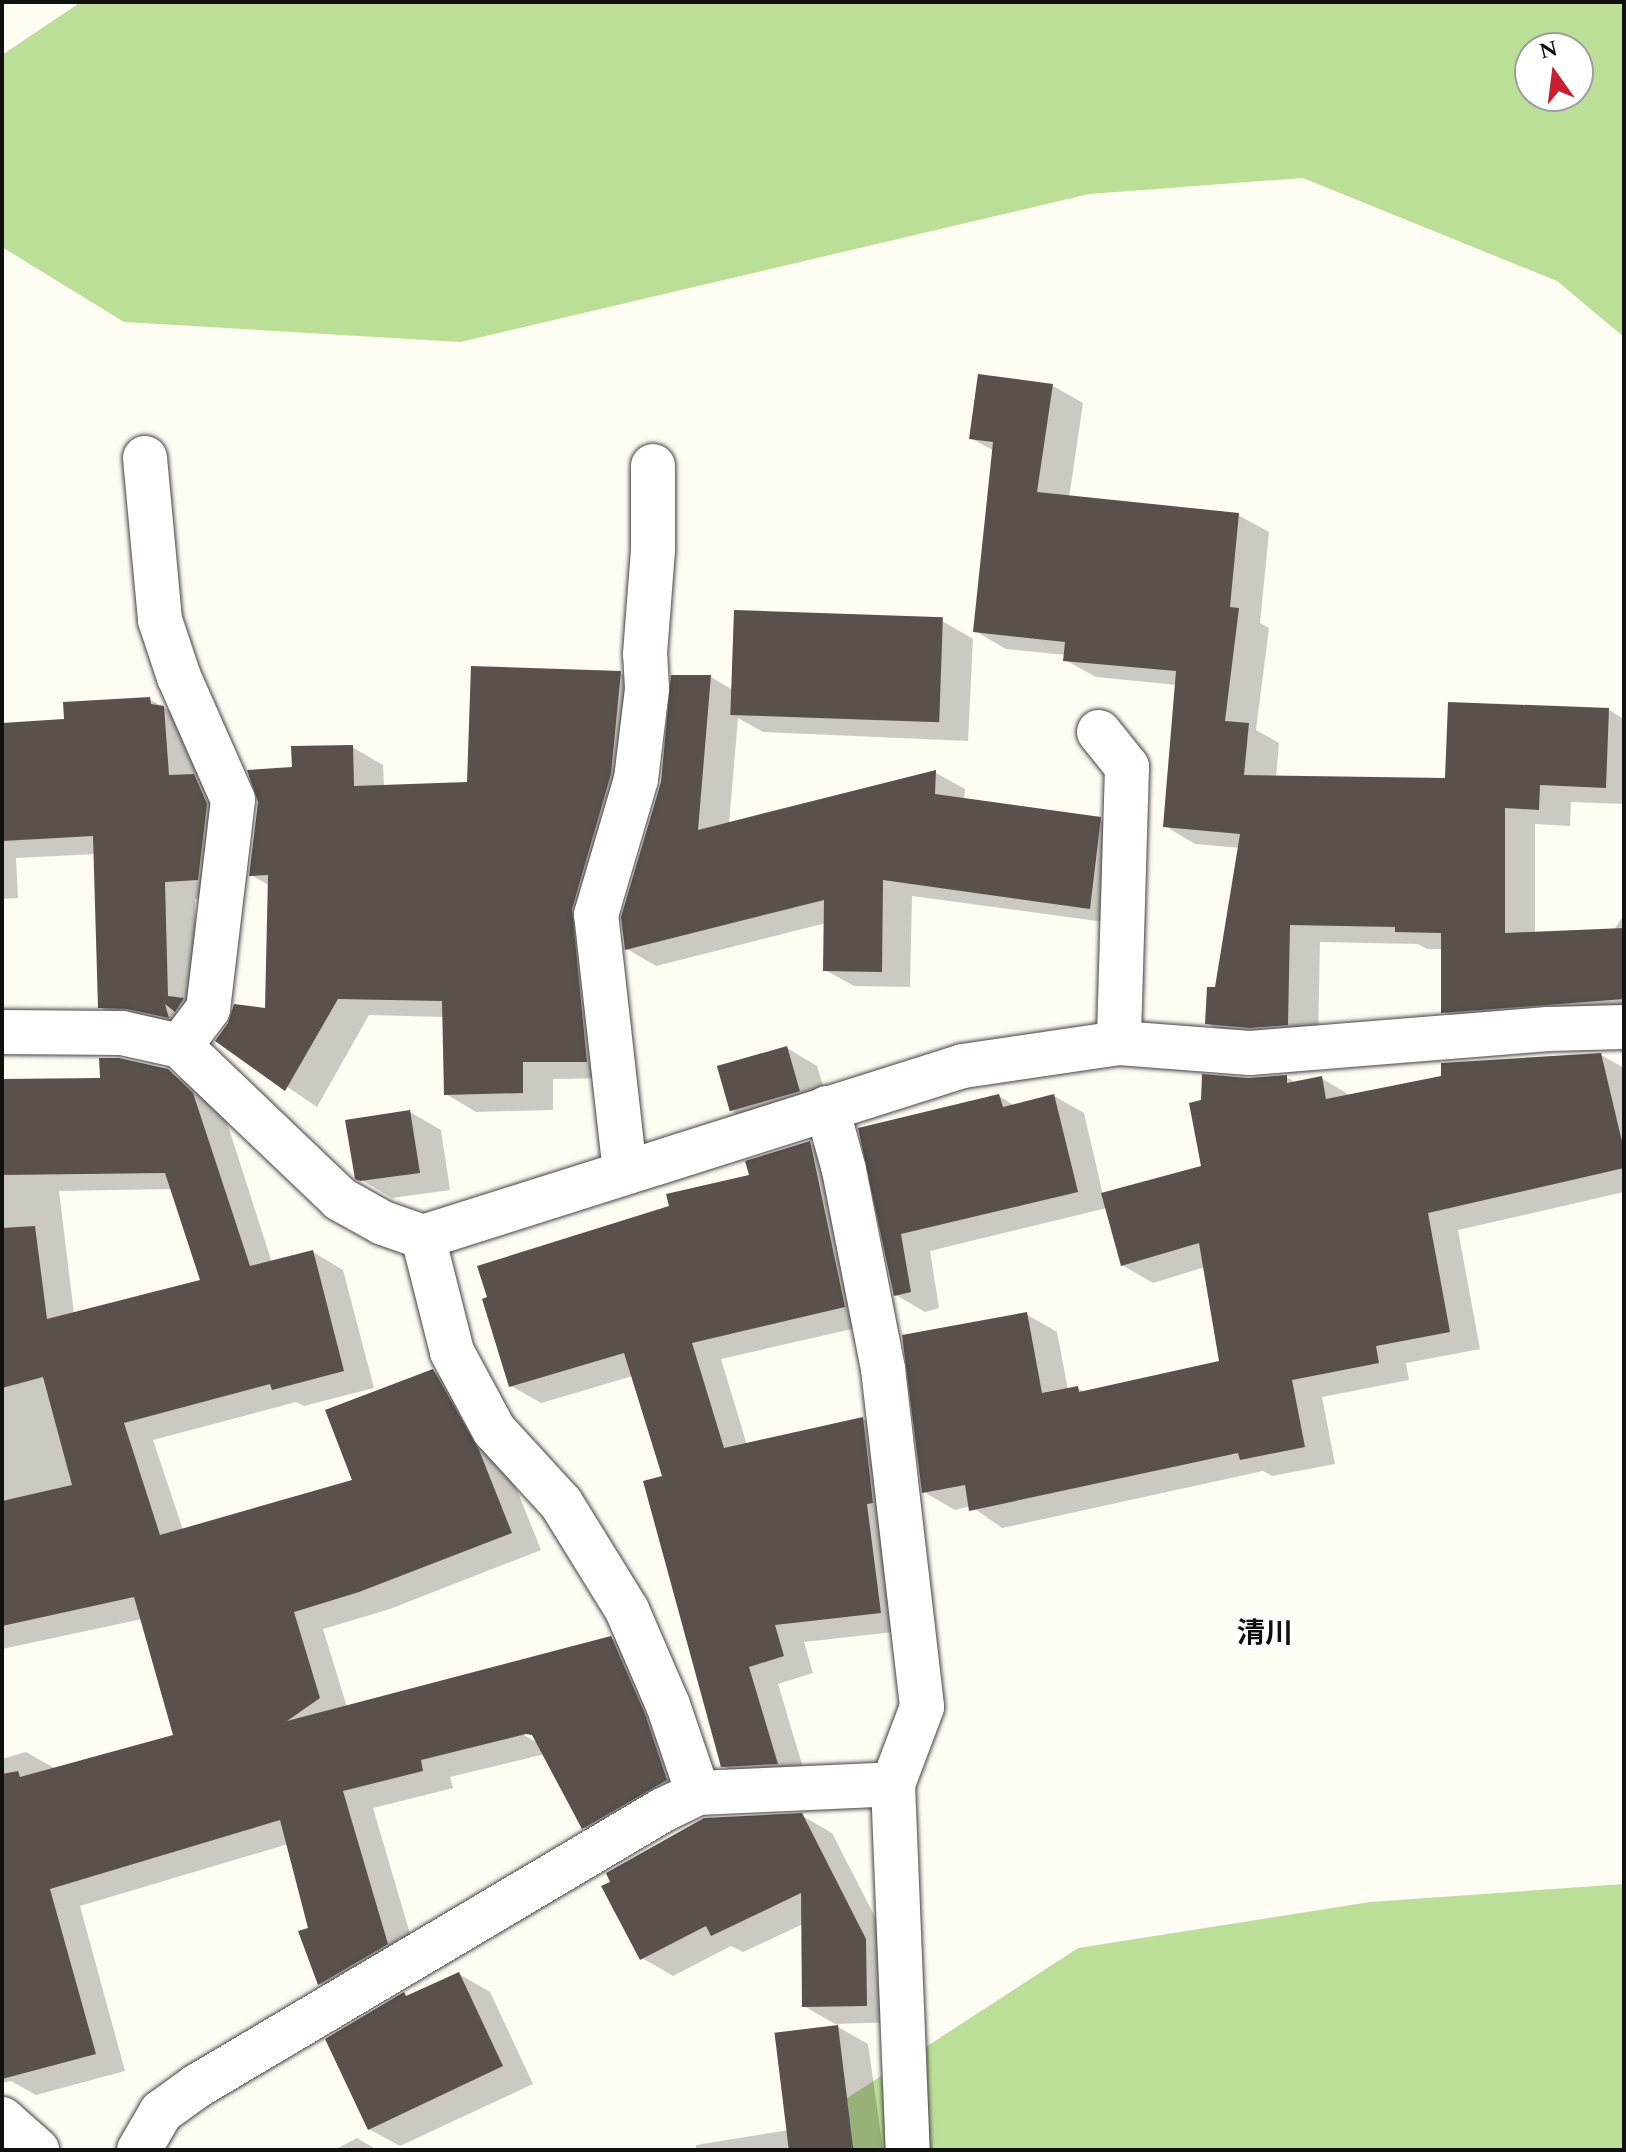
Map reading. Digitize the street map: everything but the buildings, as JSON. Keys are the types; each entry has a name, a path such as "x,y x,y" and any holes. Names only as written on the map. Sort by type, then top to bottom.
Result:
{"street":[{"path":"145,458 160,620 179,677 233,800 208,1009 180,1046"},
{"path":"625,1172 596,915 636,779 647,689 645,654 653,549 653,466"},
{"path":"1099,732 1127,767 1119,1043"},
{"path":"2,1032 122,1033 180,1046 340,1199 383,1223 423,1237 963,1066 1119,1043 1250,1053 1548,1029 1624,1027"},
{"path":"827,1108 844,1170 883,1369 922,1707 893,1784 908,2150"},
{"path":"423,1237 452,1352 494,1430 561,1503 627,1610 668,1705 698,1793"},
{"path":"139,2150 161,2112 197,2086 663,1810 698,1793 893,1784"},
{"path":"2,2119 37,2150"}],"green space":[{"path":"81,2 1624,2 1624,337 1557,281 1303,178 1089,194 460,342 124,322 2,247 2,55"},
{"path":"1624,1884 1624,2150 791,2150 798,2130 1078,1948 1370,1902"}],"district":[{"name":"清川","path":"1265,1634"}]}
